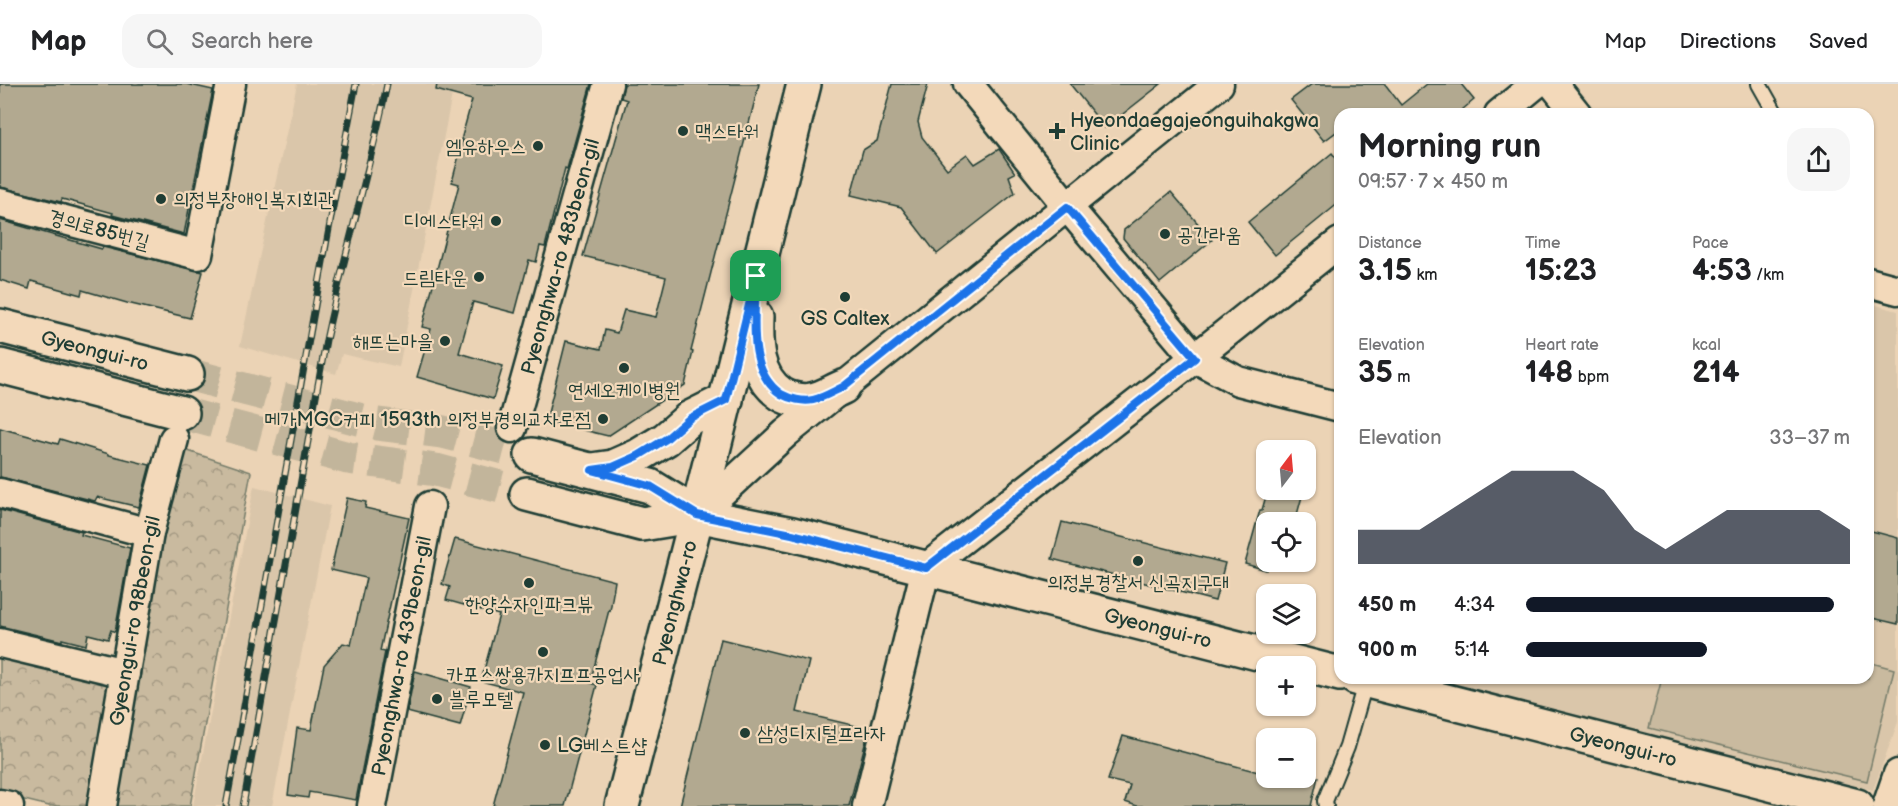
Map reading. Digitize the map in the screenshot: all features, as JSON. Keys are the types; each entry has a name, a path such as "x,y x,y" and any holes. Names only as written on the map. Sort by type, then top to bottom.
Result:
{"street":[{"name":"경의로85번길","path":"0,203 198,255 231,84"},
{"name":"Pyeonghwa-ro 483beon-gil","path":"512,428 608,84"},
{"name":"Pyeonghwa-ro","path":"622,806 804,84"},
{"path":"968,84 1067,207 1195,358 1238,381 1334,405"},
{"path":"697,515 786,433 1219,84"},
{"path":"1506,108 1536,84"},
{"path":"1553,84 1572,108"},
{"path":"867,806 926,568 1334,247"},
{"path":"756,276 755,343 762,372 769,383 786,397 798,400 813,400 843,387"},
{"path":"1874,284 1898,290"},
{"name":"Gyeongui-ro","path":"0,326 187,374"},
{"name":"Gyeongui-ro","path":"0,366 178,426"},
{"path":"592,470 613,467 638,456 666,439 690,418 726,400"},
{"name":"Gyeongui-ro 98beon-gil","path":"102,806 149,533 178,426"},
{"name":"Gyeongui-ro","path":"532,455 650,486 697,515 792,534 1334,670"},
{"path":"0,493 149,533"},
{"name":"Gyeongui-ro","path":"527,494 642,524 697,515"},
{"name":"Pyeonghwa-ro 439beon-gil","path":"372,806 430,506"},
{"path":"0,643 125,673"},
{"name":"Gyeongui-ro","path":"1387,684 1857,806"},
{"path":"1887,806 1898,774"},
{"path":"0,804 9,806"}],"lane":[{"path":"1759,84 1773,108"},
{"path":"1326,806 1325,801 1347,747 1366,684"}],"shaded area":[{"path":"297,84 454,84 399,367 342,354 336,374 240,346"},
{"path":"1874,305 1898,311 1898,722 1873,790 1433,684 1874,684"},
{"path":"254,486 330,506 272,806 193,806"}],"green space":[{"path":"176,447 251,472 190,806 112,806"},
{"path":"0,650 114,677 94,806 49,806 0,794"},
{"path":"1874,664 1894,669 1867,781 1649,728 1660,684 1874,684"}],"building":[{"path":"0,84 186,84 213,90 184,234 62,199 61,202 0,187"},
{"path":"437,84 591,84 567,169 565,168 545,247 540,246 536,262 529,260 515,313 473,302 459,353 503,366 493,399 417,377 431,329 422,327 459,184 452,182 472,100 436,90"},
{"path":"624,84 759,84 691,351 693,352 685,385 608,436 546,421 566,341 601,349 605,330 617,333 624,310 656,317 666,277 583,256 627,100 621,98"},
{"path":"892,84 928,84 918,122 922,137 947,169 967,154 975,164 999,149 1015,173 1009,176 1015,193 937,254 901,207 851,195 863,150 877,141"},
{"path":"1070,84 1161,84 1105,128"},
{"path":"1312,84 1385,84 1401,105 1427,84 1461,84 1474,100 1464,108 1334,108 1334,134 1324,141 1291,100"},
{"path":"1332,153 1334,156 1334,207 1275,255 1248,222"},
{"name":"공간라움","path":"1171,192 1212,240 1160,283 1123,238 1124,230"},
{"path":"0,220 102,249 103,247 203,272 190,318 82,290 81,295 31,281 29,289 0,280"},
{"path":"0,428 58,444 60,439 150,465 139,507 97,497 95,501 0,477"},
{"path":"347,498 366,502 365,508 409,518 380,651 385,652 356,800 309,792 308,798 288,795 297,728 311,730 324,665 343,643 351,645 366,578 331,570"},
{"path":"1265,500 1301,500 1298,512 1259,512"},
{"path":"0,510 82,532 81,535 130,548 115,632 111,630 108,639 88,634 86,645 0,626"},
{"name":"의정부경찰서 신곡지구대","path":"1062,522 1225,563 1215,601 1052,559"},
{"path":"1256,524 1256,567 1245,564"},
{"path":"1874,532 1898,538 1898,624 1874,618"},
{"path":"455,539 615,581 610,611 590,683 597,685 565,806 493,806 523,692 481,681 499,615 446,600 450,587 442,584"},
{"name":"삼성디지털프라자","path":"721,639 809,661 797,712 869,729 849,806 680,806"},
{"name":"블루모텔","path":"415,671 471,687 460,726 407,712"},
{"path":"1123,736 1256,771 1256,788 1315,788 1311,806 1137,806 1125,802 1130,785 1108,780"}],"tunnel":[{"path":"187,374 377,424 443,432 532,455"},
{"path":"182,413 348,458 436,470 527,494"}],"railway":[{"path":"226,806 356,84"},
{"path":"243,806 326,340 387,84"}],"place":[{"name":"맥스타워","path":"683,131"},
{"name":"Hyeondaegajeonguihakgwa Clinic","path":"1057,131"},
{"name":"엠유하우스","path":"538,146"},
{"name":"의정부장애인복지회관","path":"161,199"},
{"name":"디에스타워","path":"496,221"},
{"name":"공간라움","path":"1165,234"},
{"name":"드림타운","path":"479,277"},
{"name":"GS Caltex","path":"845,297"},
{"name":"해뜨는마을","path":"445,341"},
{"name":"연세오케이병원","path":"624,368"},
{"name":"메가MGC커피 1593th 의정부경의교차로점","path":"603,419"},
{"name":"의정부경찰서 신곡지구대","path":"1138,561"},
{"name":"한양수자인파크뷰","path":"529,583"},
{"name":"카포스쌍용카지프프공업사","path":"543,652"},
{"name":"블루모텔","path":"437,699"},
{"name":"삼성디지털프라자","path":"745,733"},
{"name":"LG베스트샵","path":"545,745"}],"route":[{"path":"1067,207 1195,358 926,568 792,534 697,515 650,486 592,470 613,467 638,456 666,439 690,418 726,400 756,276 755,343 762,372 769,383 786,397 813,400 843,387 1067,207"}]}
